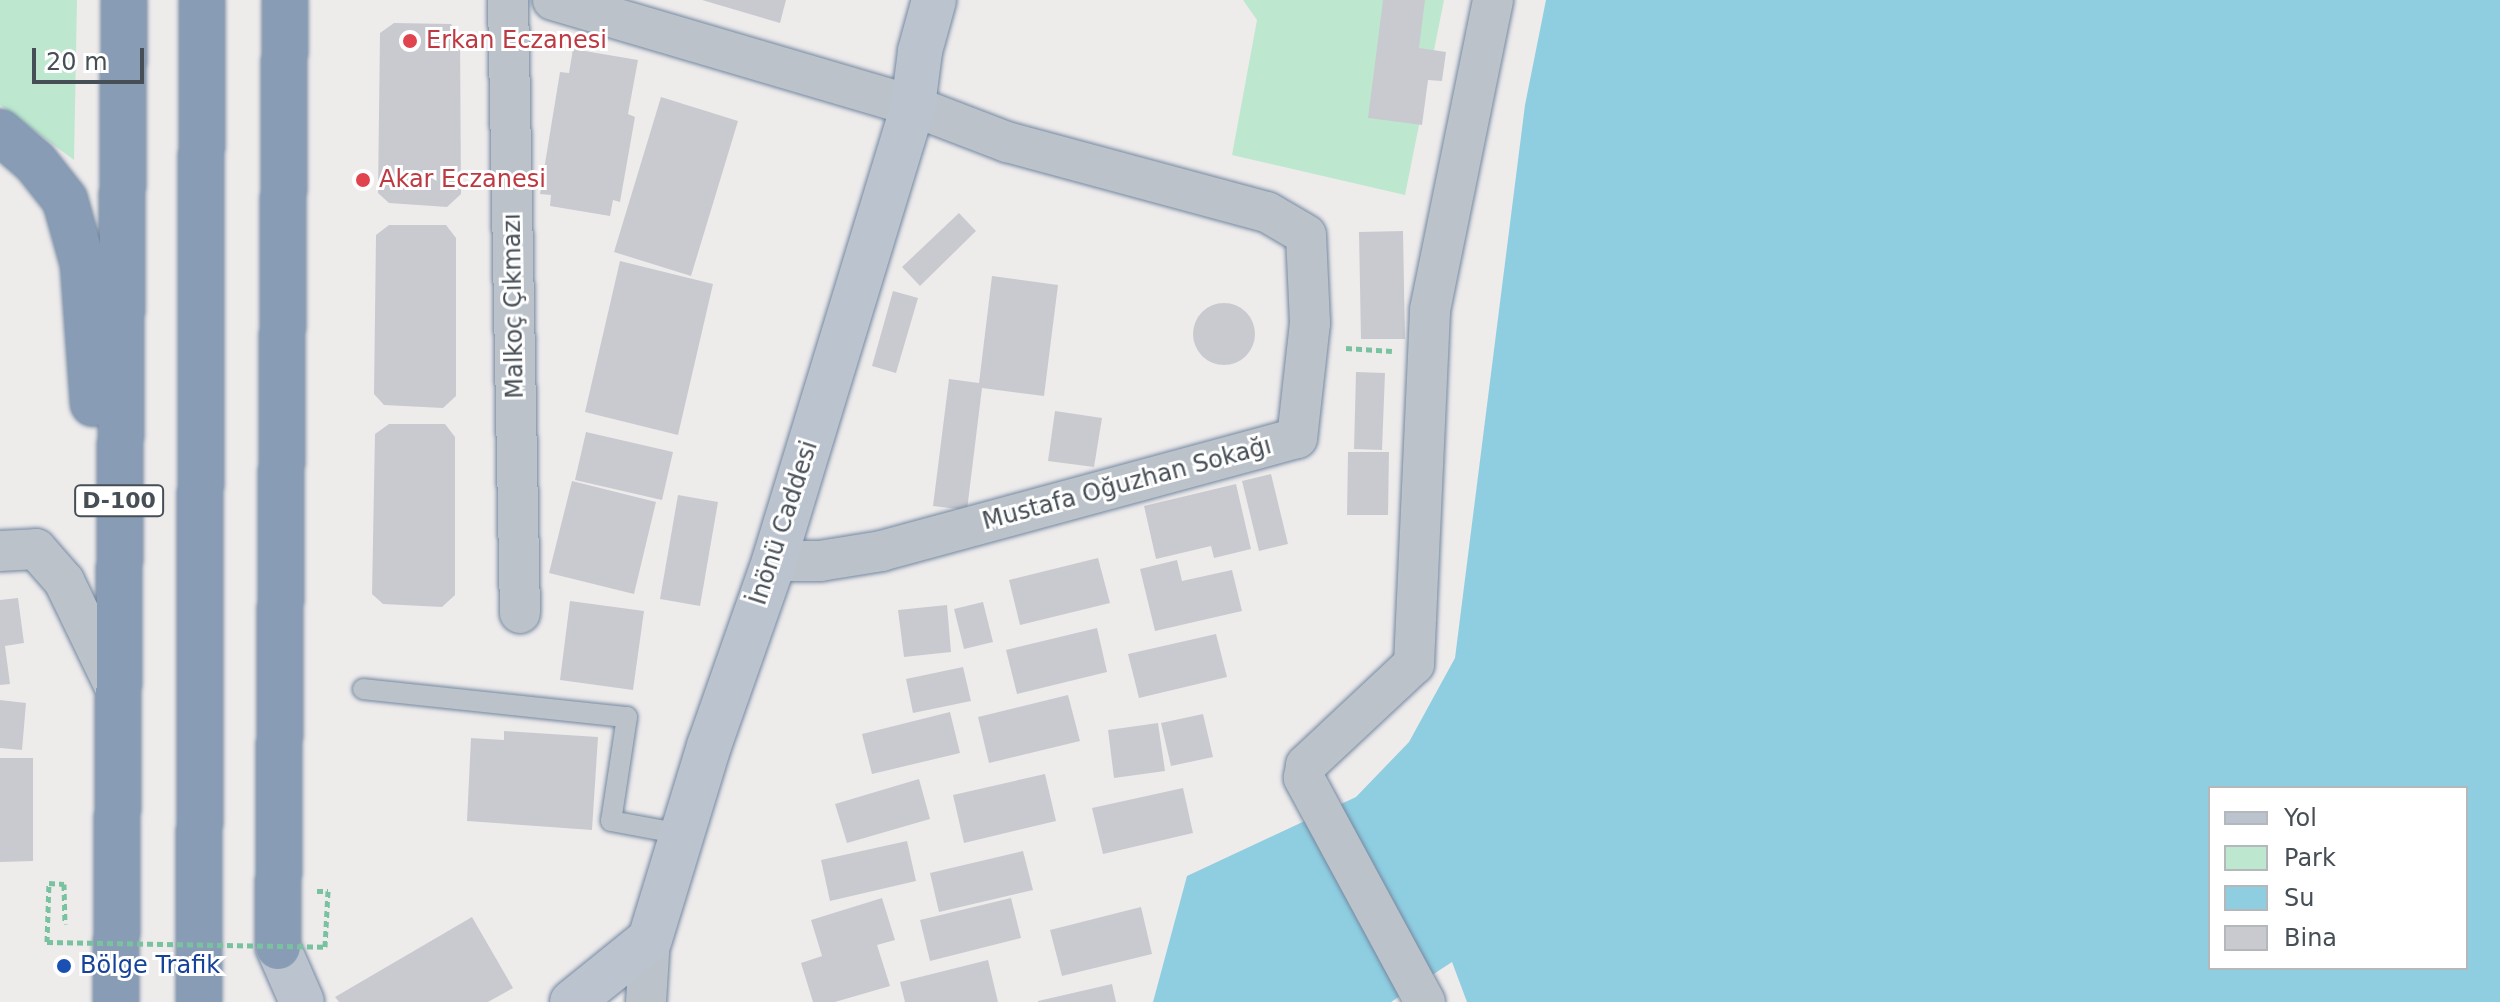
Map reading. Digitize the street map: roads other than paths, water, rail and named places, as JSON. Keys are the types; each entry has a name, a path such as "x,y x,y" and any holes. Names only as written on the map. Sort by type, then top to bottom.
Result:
{"highway":[{"name":"D-100","path":"116,1002 124,0"},
{"path":"199,1002 202,0"},
{"path":"278,947 285,0"},
{"path":"0,132 35,162 65,200 83,264 117,691"}],"main road":[{"name":"İnönü Caddesi","path":"650,939 681,834 774,561 913,106 920,51 934,0"},
{"name":"İnönü Caddesi","path":"913,106 944,62 963,0"},
{"path":"572,1002 650,939"},
{"path":"276,1002 278,947"},
{"path":"278,947 302,1002"}],"street":[{"name":"Malkoç Çıkmazı","path":"508,0 520,613"},
{"path":"553,0 913,106"},
{"path":"1425,1002 1304,778 1306,765 1414,664 1430,310 1493,0"},
{"name":"Mustafa Oğuzhan Sokağı","path":"774,561 820,561 882,551 1297,438 1307,345 1306,235 1267,212 1007,142 913,106"},
{"path":"0,551 36,549 64,581 117,691"},
{"path":"646,1002 650,939"}],"lane":[{"path":"363,689 627,717 611,821 681,834"}],"water":[{"path":"1546,0 2500,0 2500,1002 1467,1002 1452,962 1391,1002 1153,1002 1187,876 1356,797 1409,742 1455,658 1525,105"}],"place":[{"name":"Erkan Eczanesi","path":"410,41"},
{"name":"Akar Eczanesi","path":"363,180"},
{"name":"Bölge Trafik","path":"64,966"}]}
